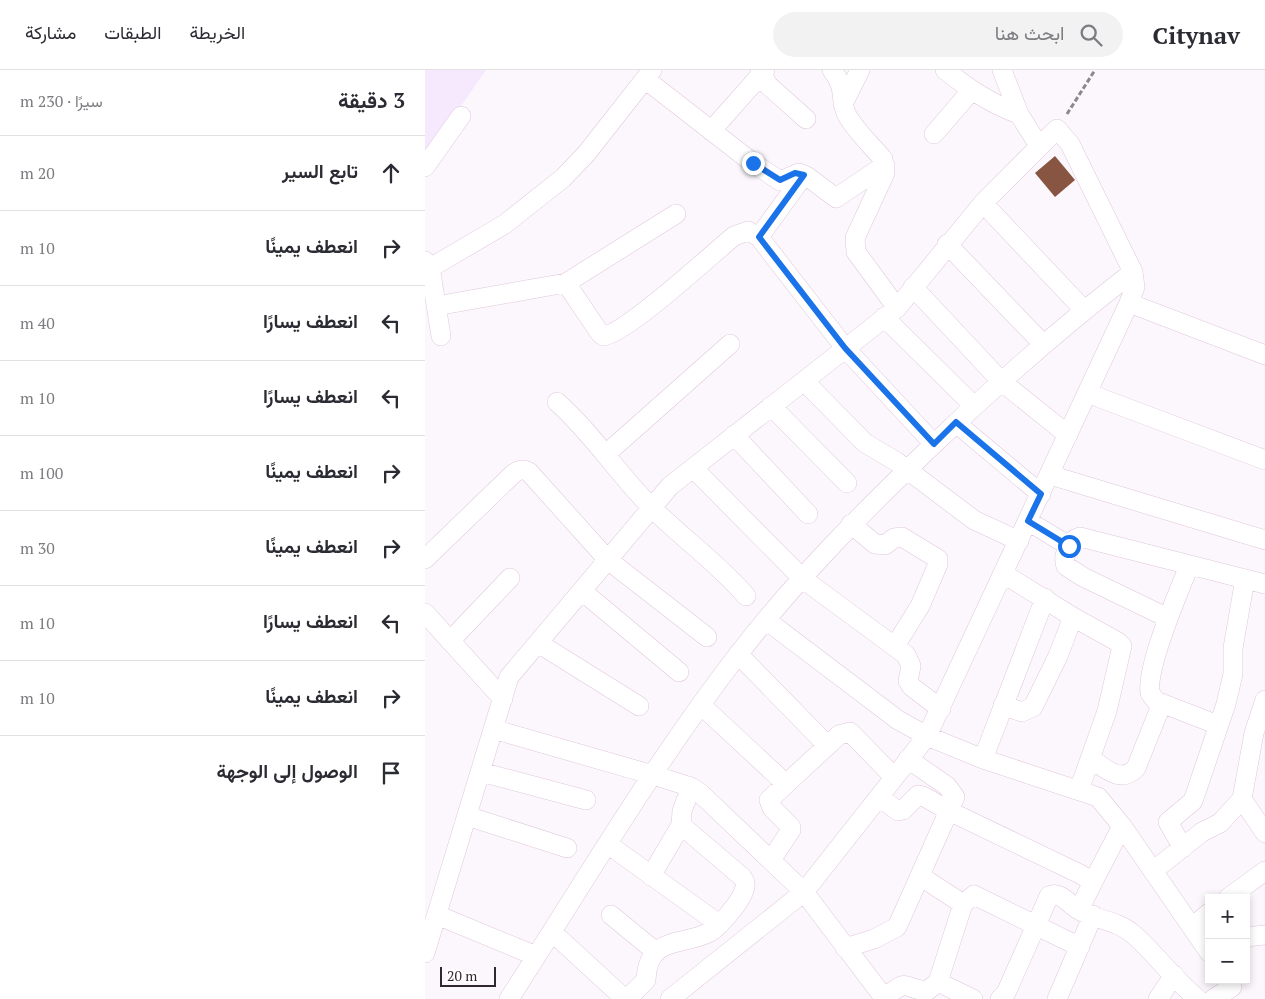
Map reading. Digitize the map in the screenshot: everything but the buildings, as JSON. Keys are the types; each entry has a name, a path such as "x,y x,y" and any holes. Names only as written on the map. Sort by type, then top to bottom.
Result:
{"street":[{"path":"832,70 843,87 843,104 848,117 883,159 885,165 885,173 855,238 856,252 890,313 974,406"},
{"path":"843,104 860,70"},
{"path":"945,70 971,91 999,107 1019,114"},
{"path":"1002,70 1019,114 1039,146"},
{"path":"763,71 767,85 805,120"},
{"path":"711,131 763,71"},
{"path":"441,336 427,267 505,224 563,178 586,154 649,75 711,131 780,180 795,173 804,175 836,198 885,165"},
{"path":"934,134 971,91"},
{"path":"425,167 461,116"},
{"path":"425,953 509,677 651,506 670,486 890,313 983,203 1057,130 1070,144 1133,272 1135,287 1129,303 927,736 804,892 670,999"},
{"path":"759,237 804,175"},
{"path":"983,203 1084,310"},
{"path":"436,306 567,283 677,214"},
{"path":"567,283 599,332 603,336 607,336 616,332 651,306 734,236 748,231 759,237 845,348 934,444"},
{"path":"947,244 1043,344"},
{"path":"509,999 653,775 738,654 767,620 851,524 956,422 1043,344 1133,272"},
{"path":"913,287 1001,381 1068,435"},
{"path":"1129,303 1265,356"},
{"path":"606,454 730,344"},
{"path":"804,381 865,443 906,470 974,520 1019,541"},
{"path":"1087,393 1265,460"},
{"path":"557,402 651,506 746,596"},
{"path":"771,406 847,483"},
{"path":"956,422 1041,494"},
{"path":"734,435 808,514"},
{"path":"693,468 803,579 895,646 909,661 911,666 908,681 912,687 941,709"},
{"path":"425,559 517,470 525,469 608,560 707,637"},
{"path":"1050,475 1265,540"},
{"path":"1028,521 1069,546"},
{"path":"851,524 875,544 885,545 894,538 902,537 938,558 938,564 920,606 895,646"},
{"path":"1168,618 1083,578 1066,566 1064,560 1069,546 1075,539 1080,537 1265,584"},
{"path":"1189,566 1168,618 1149,689 1153,698 1162,703 1218,725"},
{"path":"1004,574 1073,617 1119,642 1122,646 1107,711 1079,790"},
{"path":"450,641 510,578"},
{"path":"1183,848 1168,822 1193,801 1218,725 1233,674 1233,648 1245,579"},
{"path":"582,591 679,672"},
{"path":"983,758 1045,598"},
{"path":"425,613 503,700"},
{"path":"1003,705 1022,712 1033,708 1058,656 1073,617"},
{"path":"767,620 898,720 927,736 983,758 1098,797 1122,826 1203,941"},
{"path":"538,644 639,706"},
{"path":"738,654 827,745"},
{"path":"1153,871 1202,832 1220,823 1242,799 1252,742 1265,700"},
{"path":"1091,759 1118,776 1129,775 1136,768 1162,703"},
{"path":"701,705 786,784"},
{"path":"493,729 653,775 691,787 701,793 804,892 885,998 900,986 907,984 927,992 938,982 963,904 970,896 976,895 1038,924 1080,947"},
{"path":"771,860 791,830 791,826 772,808 769,800 839,735 850,732 894,777"},
{"path":"845,948 874,938 897,927 955,797 953,793 908,759"},
{"path":"481,772 586,800"},
{"path":"651,876 681,826 682,811 691,787"},
{"path":"879,797 898,811 903,810 918,795 1093,882"},
{"path":"1242,799 1265,833"},
{"path":"467,816 567,848"},
{"path":"553,932 626,999 646,980 645,970 656,952 669,943 705,934 719,924 741,899 745,884 742,877 681,826"},
{"path":"1057,999 1080,947 1093,882 1122,826"},
{"path":"609,845 719,924"},
{"path":"1233,894 1265,871"},
{"path":"920,876 963,904"},
{"path":"1000,999 1006,993 1025,945 1038,924 1049,896 1053,894 1057,894 1086,913 1119,924 1133,934 1198,999"},
{"path":"437,915 536,956"},
{"path":"611,915 656,952"},
{"path":"1250,937 1265,935"},
{"path":"1158,999 1174,975"},
{"path":"938,982 973,999"},
{"path":"1213,999 1234,989"}],"path":[{"path":"1057,130 1095,70"}],"shaded area":[{"path":"425,70 486,70 425,158"}],"route":[{"path":"753,163 780,180 795,173 804,175 759,237 845,348 934,444 956,422 1041,494 1028,521 1069,546"}]}
